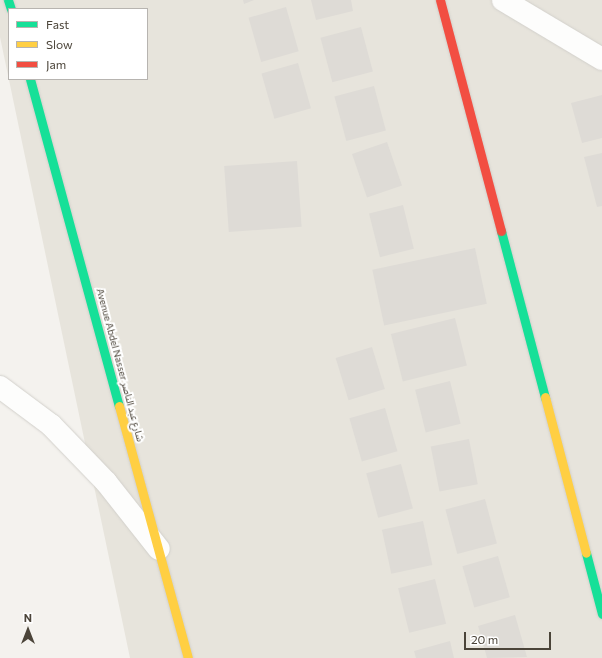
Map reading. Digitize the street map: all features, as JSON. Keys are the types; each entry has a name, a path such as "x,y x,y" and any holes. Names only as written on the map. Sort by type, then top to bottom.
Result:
{"street":[{"path":"440,0 602,614"},
{"path":"503,0 602,59"},
{"name":"Avenue Abdel Nasser شارع عبد الناصر","path":"30,80 160,550 188,658"},
{"path":"0,387 51,425 106,482 160,550"}],"shaded area":[{"path":"0,0 602,0 602,658 130,658 9,80 148,80 148,8 8,8 8,75 0,37"}],"building":[{"path":"243,0 254,0 244,4"},
{"path":"311,0 351,0 353,11 316,20"},
{"path":"286,7 299,51 261,62 249,18"},
{"path":"361,27 373,71 332,82 320,38"},
{"path":"298,63 311,108 274,119 261,73"},
{"path":"374,86 386,130 346,141 334,97"},
{"path":"602,95 602,138 582,143 571,103"},
{"path":"387,142 402,185 367,198 352,154"},
{"path":"602,153 602,206 597,207 584,157"},
{"path":"297,161 302,227 229,232 224,166"},
{"path":"403,205 414,249 380,257 369,213"},
{"path":"475,248 487,304 384,326 372,270"},
{"path":"455,318 467,366 403,382 391,334"},
{"path":"372,347 385,389 349,400 336,358"},
{"path":"450,381 461,424 426,432 415,390"},
{"path":"385,408 397,451 362,461 349,418"},
{"path":"469,439 478,484 439,492 431,446"},
{"path":"401,464 413,508 378,518 366,473"},
{"path":"485,499 497,543 457,554 445,510"},
{"path":"423,521 432,565 391,574 382,530"},
{"path":"498,556 510,597 474,608 462,566"},
{"path":"435,579 446,624 409,633 398,588"},
{"path":"515,615 527,657 487,658 478,626"},
{"path":"450,641 454,658 416,658 414,651"}],"traffic: fast":[{"path":"8,0 11,8"},
{"path":"30,80 119,406"},
{"path":"501,231 545,397"},
{"path":"586,553 602,614"}],"traffic: slow":[{"path":"545,397 586,553"},
{"path":"119,406 188,658"}],"traffic: jam":[{"path":"440,0 501,231"}]}
